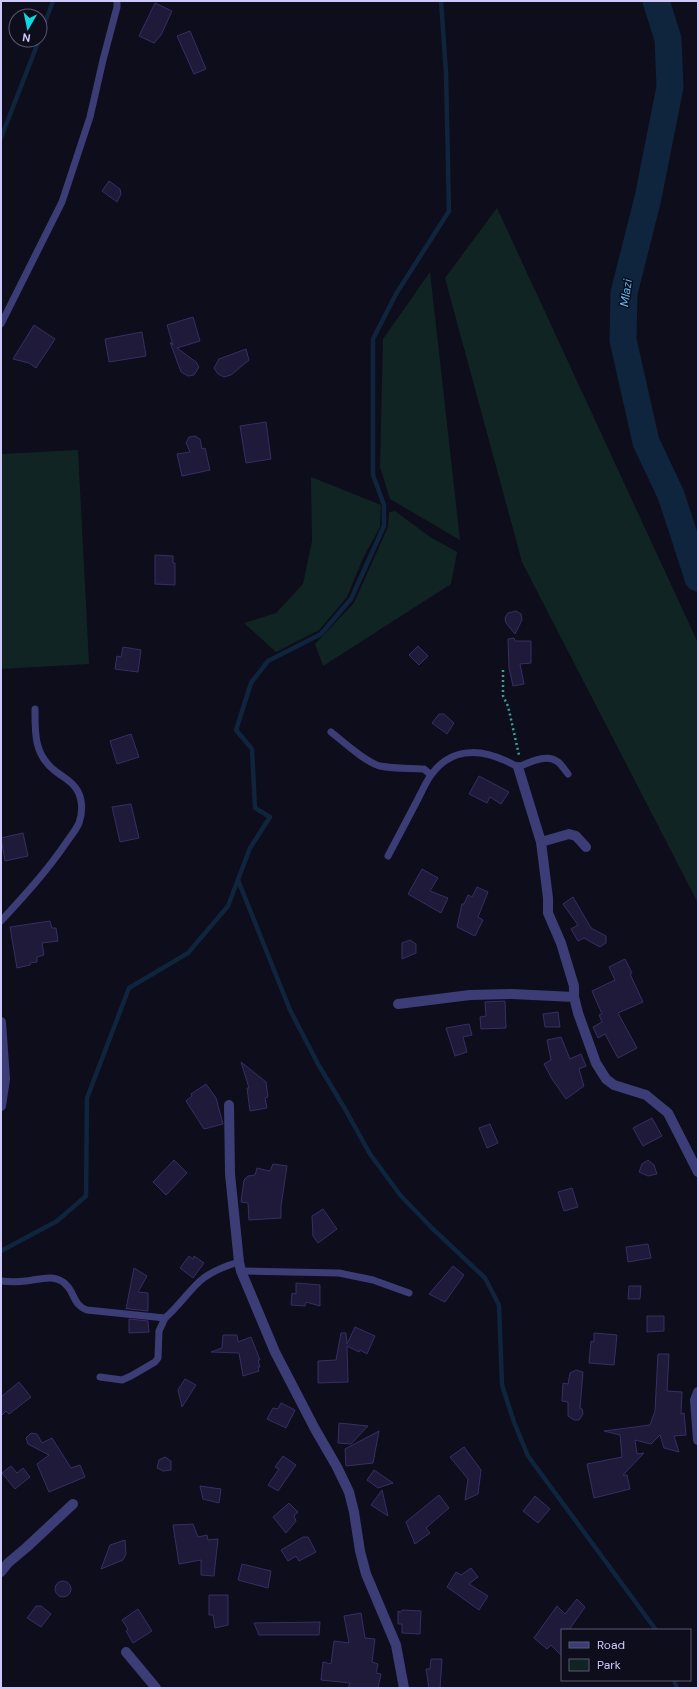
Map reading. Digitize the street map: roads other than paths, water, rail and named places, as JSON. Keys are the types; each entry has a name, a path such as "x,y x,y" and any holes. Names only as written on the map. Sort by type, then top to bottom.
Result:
{"street":[{"path":"518,767 542,842 548,898 548,913 561,943 574,986 574,997 578,1014 596,1063 606,1079 618,1087 646,1095 668,1114 698,1172"},
{"path":"542,842 569,834 576,836 586,847"},
{"path":"398,1004 470,995 512,994 574,997"},
{"path":"1,1022 5,1079 1,1106"},
{"path":"229,1105 230,1174 240,1266 275,1352 349,1492 354,1512 360,1551 366,1574 396,1645 404,1688"},
{"path":"698,1392 695,1400 698,1440"},
{"path":"1,1572 8,1563 28,1547 73,1504"},
{"path":"126,1652 156,1688"}],"lane":[{"path":"1,324 62,202 90,117 117,7 117,1"},
{"path":"1,921 59,854 79,822 82,807 81,796 75,787 53,770 38,749 35,739 36,709"},
{"path":"331,732 366,759 379,766 400,769 424,769 431,775"},
{"path":"388,856 431,775 443,763 457,754 472,752 496,756 518,767 539,759 549,758 557,761 568,774"},
{"path":"100,1377 122,1380 155,1362 158,1358 159,1331 165,1318 175,1310 200,1281 222,1268 240,1266 339,1273 373,1280 409,1293"},
{"path":"1,1281 28,1281 44,1278 56,1279 64,1282 70,1289 80,1308 86,1310 165,1318"}],"waterway":[{"path":"48,14 53,1"},
{"path":"1,1251 57,1221 86,1196 87,1098 129,988 188,953 228,906 250,848 270,817 255,808 252,749 236,730 251,683 268,661 321,634 351,599 384,526 384,505 373,475 373,339 396,294 449,211 446,73 441,1"},
{"name":"Mlazi","path":"656,1 668,39 670,87 648,198 624,293 623,340 646,442 671,495 698,578"},
{"path":"1,138 36,48"},
{"path":"238,880 290,1010 318,1064 370,1154 401,1196 432,1228 485,1278 499,1305 502,1385 514,1422 528,1456 655,1629"},
{"path":"674,1681 677,1688"}]}
